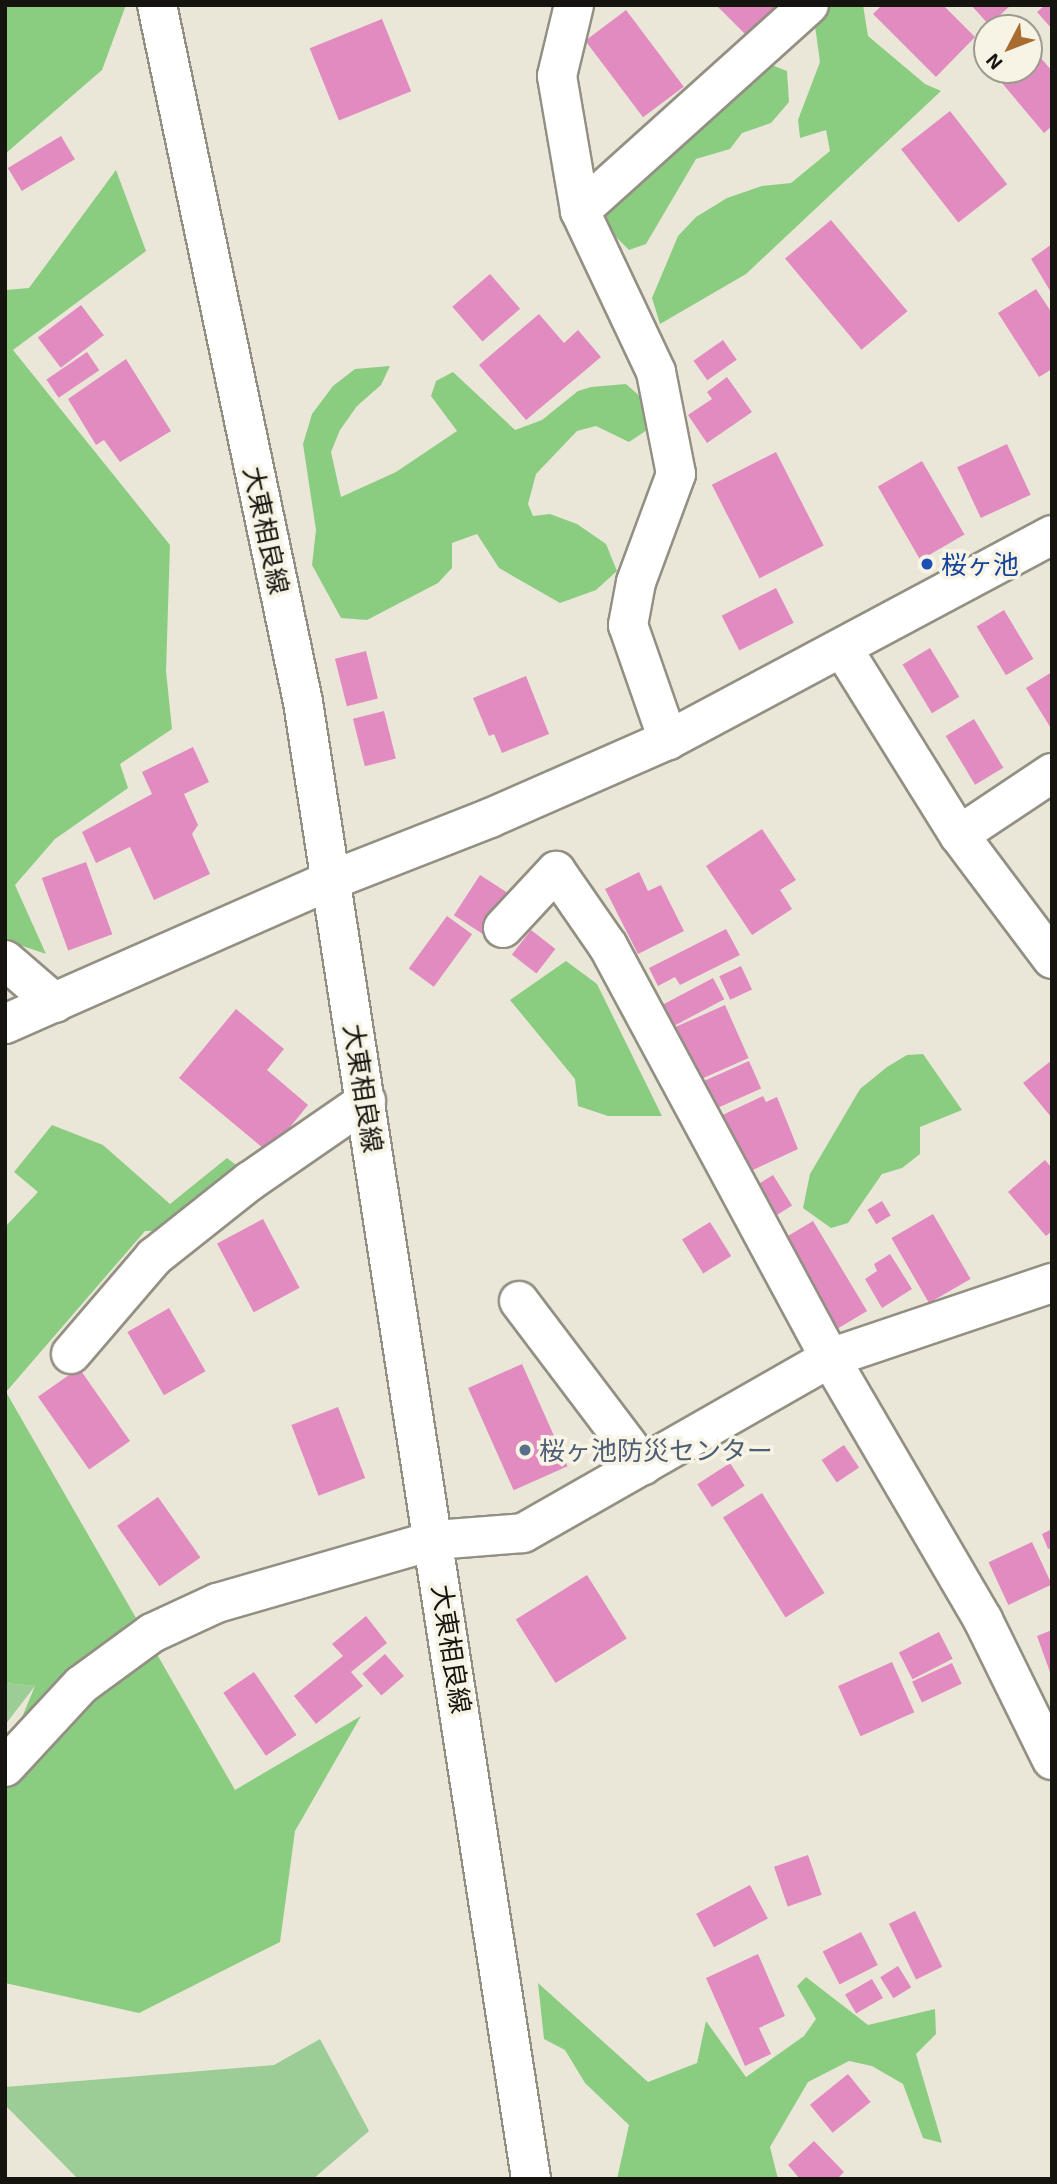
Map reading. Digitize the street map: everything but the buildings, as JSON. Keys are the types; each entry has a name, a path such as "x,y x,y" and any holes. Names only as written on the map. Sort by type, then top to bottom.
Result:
{"street":[{"name":"大東相良線","path":"157,5 303,702 435,1540 531,2179"},
{"path":"574,5 557,76 580,211 656,372 676,474 636,582 628,625 668,740"},
{"path":"580,211 809,5"},
{"path":"5,1024 332,880 490,818 668,740 843,649 1052,535"},
{"path":"843,649 959,835 1052,959"},
{"path":"959,835 1052,773"},
{"path":"503,928 556,871 608,946 830,1358 984,1620 1052,1760"},
{"path":"5,960 55,1003"},
{"path":"71,1353 154,1257 250,1181 366,1101"},
{"path":"5,1767 81,1685 152,1633 217,1603 435,1540 523,1533 830,1358 1052,1283"},
{"path":"519,1301 643,1465"}],"green space":[{"path":"5,5 126,5 102,70 5,154"},
{"path":"828,5 863,5 868,36 925,84 941,91 746,274 660,324 652,298 678,236 696,217 727,198 762,186 791,183 830,151 826,130 800,138 798,120 820,62 814,19"},
{"path":"769,64 787,71 789,102 771,123 742,133 730,149 696,159 646,244 629,250 598,219"},
{"path":"116,170 146,251 13,350 170,545 166,671 172,729 120,764 128,788 55,839 15,885 46,954 5,940 5,290 29,288"},
{"path":"390,366 381,385 357,406 340,430 331,452 341,497 396,472 457,431 431,396 436,381 453,372 515,430 542,420 578,391 591,387 626,384 643,399 653,426 629,442 596,426 577,431 536,474 528,504 533,516 550,514 577,524 606,544 617,571 596,590 560,603 499,568 477,534 452,543 452,568 438,583 367,620 341,618 312,565 316,530 303,444 312,414 333,386 355,369"},
{"path":"566,961 597,984 662,1116 608,1116 578,1106 575,1079 510,1000"},
{"path":"923,1054 962,1110 920,1127 920,1154 902,1168 882,1174 848,1223 831,1228 803,1208 810,1174 860,1089 907,1055"},
{"path":"52,1125 103,1145 170,1204 227,1158 244,1171 178,1230 145,1231 6,1392 235,1790 361,1716 295,1831 280,1942 139,2013 5,1983 5,1758 35,1686 5,1683 5,1227 38,1192 14,1172"},
{"path":"5,1683 35,1686 5,1725"},
{"path":"806,1977 868,2025 935,2009 936,2034 916,2054 942,2143 923,2138 903,2084 872,2066 849,2061 808,2082 770,2147 778,2179 617,2179 629,2125 585,2083 565,2050 544,2039 538,1983 648,2082 697,2063 706,2021 746,2077 804,2036 816,2019 797,1986"},
{"path":"320,2039 369,2131 313,2179 78,2179 5,2105 5,2087 274,2065"}],"place":[{"name":"桜ヶ池","path":"927,564"},
{"name":"桜ヶ池防災センター","path":"525,1450"}]}
